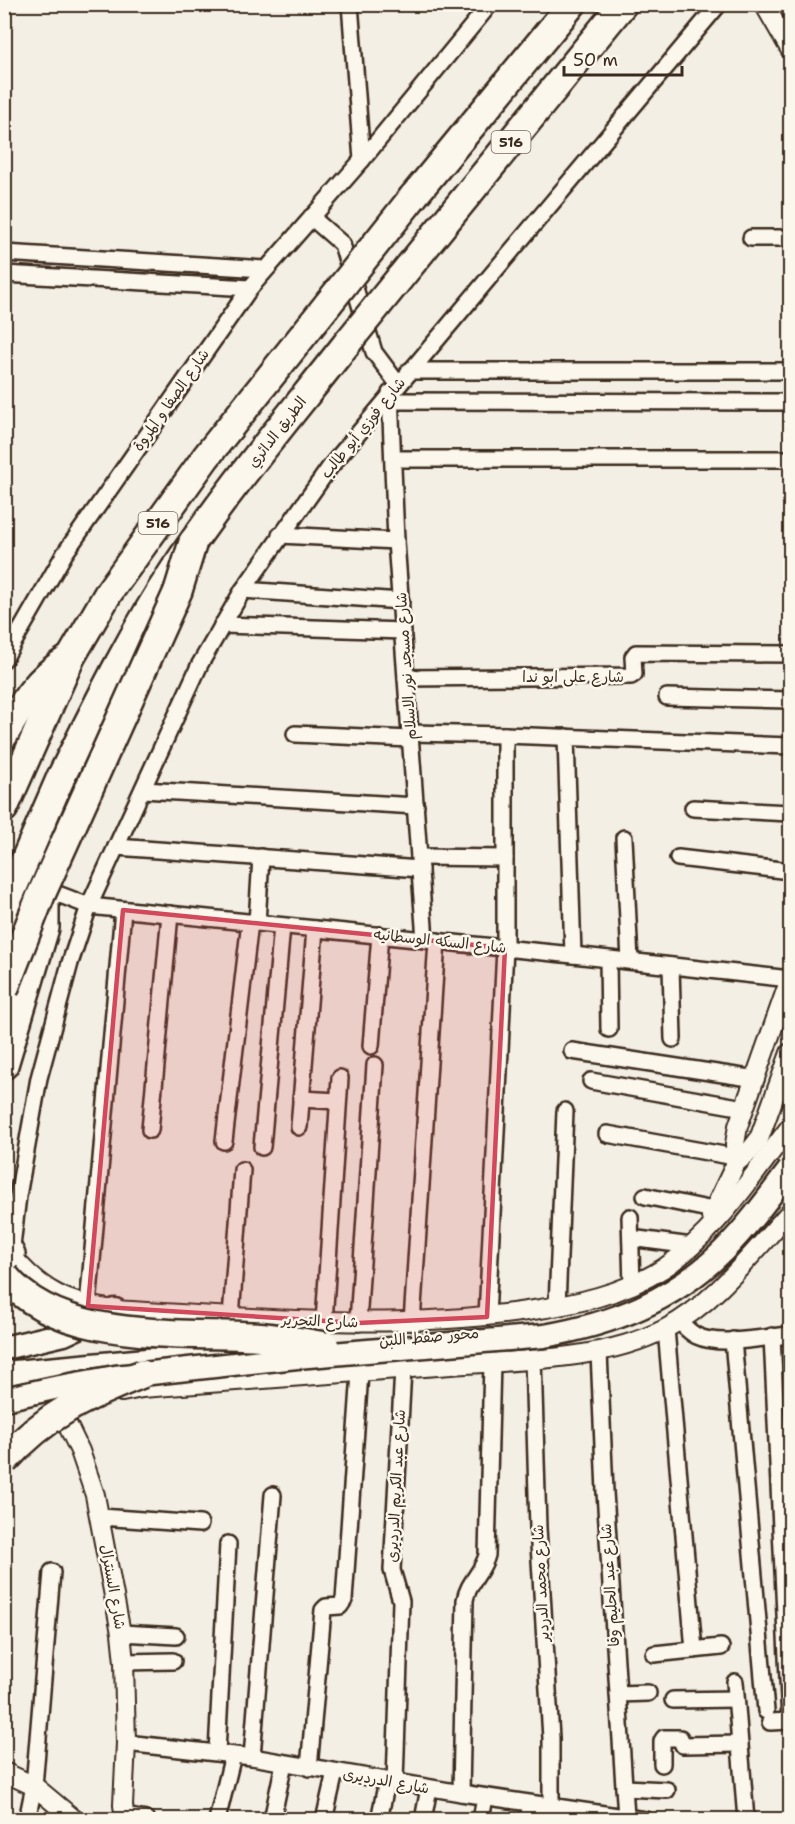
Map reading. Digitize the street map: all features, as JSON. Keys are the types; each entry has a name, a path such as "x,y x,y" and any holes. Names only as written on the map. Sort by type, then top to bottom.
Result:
{"highway":[{"name":"516","path":"4,808 71,657 110,592 156,526 206,457 413,197 572,4"},
{"name":"الطريق الدائري","path":"4,908 61,777 135,637 193,542 348,342 623,4"},
{"path":"4,990 41,895 178,591 193,542"},
{"path":"4,735 31,690 43,677 71,657"},
{"path":"4,1065 45,928 45,905 41,895"},
{"path":"7,1257 11,1284 33,1300 66,1317 96,1325 167,1334 276,1338 324,1334"},
{"path":"4,1461 21,1442 61,1411 76,1402 142,1374"}],"main road":[{"name":"محور صفط اللبن","path":"4,1373 128,1360 324,1334 543,1328 581,1321 619,1309 654,1292 687,1270 716,1245 790,1155"},
{"name":"محور صفط اللبن","path":"4,1399 86,1381 142,1374 297,1357 544,1336 583,1329 622,1317 658,1300 692,1278 722,1252 749,1222 790,1169"},
{"path":"4,1348 64,1334 115,1310"}],"street":[{"path":"350,4 362,160"},
{"name":"شارع الصفا و المروة","path":"4,658 64,553 250,288 362,160 490,4"},
{"name":"شارع فوزي أبو طالب","path":"7,1257 39,1078 67,974 89,906 200,664 222,624 280,535 330,467 719,4"},
{"path":"764,4 790,49"},
{"path":"311,217 342,244 374,352 393,393 790,402"},
{"path":"751,238 790,238"},
{"path":"4,253 265,269"},
{"path":"4,274 250,288"},
{"path":"409,371 790,371"},
{"name":"شارع مسجد نور الاسلام","path":"393,393 396,541 420,863 431,940 412,1322"},
{"path":"393,459 790,459"},
{"path":"280,535 396,541"},
{"path":"243,591 401,601"},
{"path":"222,624 403,631"},
{"name":"شارع على ابو ندا","path":"406,678 631,676 634,674 633,657 636,652 790,654"},
{"path":"667,697 790,700"},
{"path":"295,734 506,735 790,746"},
{"path":"487,1317 505,948 506,735"},
{"path":"566,737 573,955"},
{"path":"143,790 416,806"},
{"path":"693,808 790,813"},
{"path":"624,838 630,961"},
{"path":"116,847 261,857 420,863 505,858"},
{"path":"224,1141 261,857"},
{"path":"678,858 790,871"},
{"name":"شارع السكه الوسطانيه","path":"4,873 89,906 790,979"},
{"path":"88,1306 123,910"},
{"path":"150,1130 170,914"},
{"path":"262,1147 282,926"},
{"path":"299,1127 315,929"},
{"path":"371,1046 380,935"},
{"path":"608,959 609,1029"},
{"path":"671,966 673,1039"},
{"path":"638,1239 698,1240 735,1160 738,1126 790,979"},
{"path":"572,1051 756,1079"},
{"path":"607,1134 735,1160 749,1152 759,1139 790,1053"},
{"path":"358,1323 375,1065"},
{"path":"324,1334 340,1078"},
{"path":"591,1081 744,1108"},
{"path":"301,1100 338,1101"},
{"path":"557,1306 565,1111"},
{"name":"شارع التحرير","path":"7,1257 44,1287 64,1299 88,1306 115,1310 231,1317 324,1334 358,1323 487,1317 557,1306 596,1299 632,1286 663,1268 698,1240 790,1127"},
{"path":"231,1317 242,1170"},
{"path":"645,1196 713,1210"},
{"path":"4,1472 42,1431 64,1415 113,1394 142,1388 492,1362 599,1352 633,1343 672,1325 701,1305 790,1212"},
{"path":"630,1217 632,1286"},
{"path":"672,1325 714,1341 790,1335"},
{"path":"672,1325 694,1650"},
{"path":"733,1340 768,1717 790,1721 772,1336"},
{"name":"شارع عبد الحليم وفا","path":"599,1352 604,1492 626,1817"},
{"name":"شارع محمد الدردير","path":"533,1358 538,1528 551,1738 551,1807"},
{"path":"460,1793 465,1600 467,1590 481,1570 487,1555 492,1362"},
{"name":"شارع عبد الكريم الدرديرى","path":"378,1820 391,1782 401,1601 392,1570 403,1369"},
{"name":"شارع السنترال","path":"35,1370 64,1415 88,1473 100,1517 124,1662 126,1743 124,1818"},
{"path":"309,1768 323,1613 326,1607 340,1606 344,1600 360,1373"},
{"path":"252,1757 273,1495"},
{"path":"100,1517 200,1524"},
{"path":"217,1752 228,1544"},
{"path":"27,1820 34,1786 52,1572"},
{"path":"121,1633 176,1636"},
{"path":"654,1654 721,1647"},
{"path":"124,1662 173,1661"},
{"path":"735,1682 746,1820"},
{"path":"618,1694 648,1693"},
{"path":"673,1700 736,1699"},
{"path":"662,1764 664,1738 680,1738 683,1745 740,1744"},
{"name":"شارع الدرديرى","path":"126,1743 252,1757 551,1807 584,1815 645,1820"},
{"path":"217,1820 233,1755"},
{"path":"272,1820 284,1763"},
{"path":"4,1772 34,1786 75,1820"},
{"path":"324,1820 335,1772"},
{"path":"423,1820 429,1788"},
{"path":"624,1788 667,1790"},
{"path":"481,1820 485,1797"},
{"path":"528,1820 531,1804"},
{"path":"124,1818 147,1820"}],"highlighted area":[{"path":"123,910 505,948 487,1317 358,1323 88,1306"}]}
